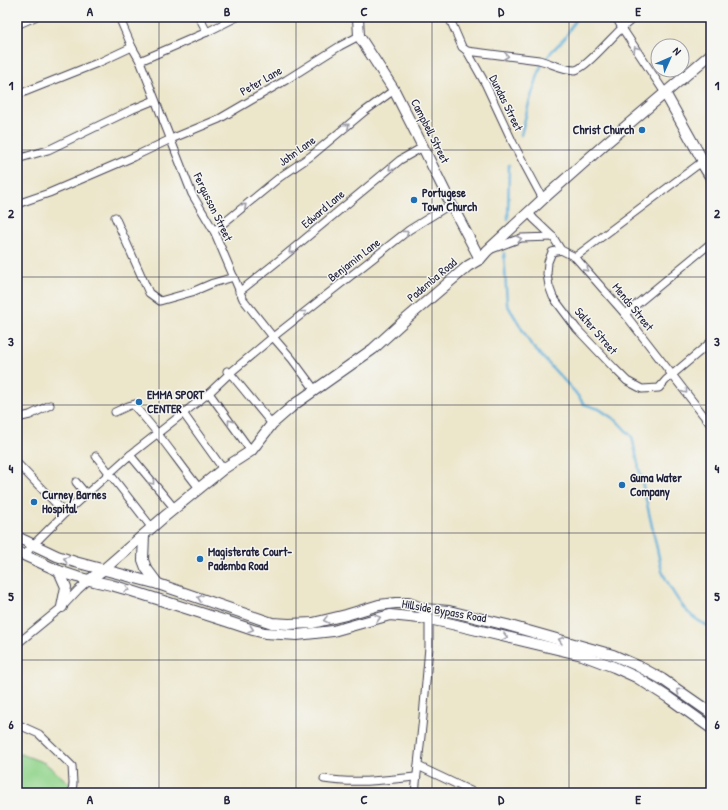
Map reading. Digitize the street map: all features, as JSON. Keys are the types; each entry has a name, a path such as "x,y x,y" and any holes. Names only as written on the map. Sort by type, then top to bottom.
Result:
{"main road":[{"name":"Campbell Street","path":"358,17 360,36 394,90 451,204 483,255"},
{"name":"Pademba Road","path":"89,580 103,570 199,488 223,469 250,451 272,424 295,404 373,349 468,266 483,255 605,144 711,54"},
{"path":"665,93 706,162 711,178"},
{"path":"650,106 655,103 675,112"},
{"path":"148,531 143,560 146,568 158,584"},
{"name":"Hillside Bypass Road","path":"17,537 57,556 103,570 158,584 272,623 313,623 379,605 396,603 409,603 424,609 450,610 613,655 662,679 711,713"},
{"name":"Hillside Bypass Road","path":"21,554 59,571 132,591 265,633 297,635 333,631 390,615 429,619 582,655 636,677 711,728"},
{"path":"59,571 66,587 62,607"}],"street":[{"path":"17,25 35,17"},
{"name":"Fergusson Street","path":"119,17 140,61 192,194 214,231 243,299 315,390"},
{"path":"199,17 207,32"},
{"path":"140,61 207,32 237,17"},
{"name":"Dundas Street","path":"449,17 462,47 467,51 485,83 543,199"},
{"path":"616,17 665,93"},
{"path":"467,51 545,61 565,69 577,70 635,17"},
{"name":"Peter Lane","path":"17,204 49,193 133,157 171,138 219,119 286,80 340,46 360,36"},
{"path":"17,95 100,62 132,47"},
{"name":"John Lane","path":"214,231 280,177 311,156 365,111 394,90"},
{"path":"17,159 48,150 133,109 156,100"},
{"name":"Edward Lane","path":"240,292 400,160 423,147"},
{"path":"575,257 706,162"},
{"name":"Benjamin Lane","path":"21,554 33,545 65,513 130,455 209,393 228,372 409,230 451,204"},
{"path":"529,213 553,237 561,250"},
{"path":"115,217 149,293 160,301 192,292 213,283 234,277"},
{"path":"483,255 521,238 553,237"},
{"path":"625,314 711,243"},
{"name":"Mends Street","path":"561,250 575,257 625,314 711,425"},
{"name":"Salter Street","path":"561,250 552,252 548,262 547,274 549,286 553,297 577,329 627,381 642,389 659,388 673,375"},
{"path":"673,375 711,342"},
{"path":"228,372 272,424"},
{"path":"209,393 250,451"},
{"path":"115,412 135,404 135,407 199,488"},
{"path":"17,418 30,415 50,405"},
{"path":"183,412 223,469"},
{"path":"130,455 175,509"},
{"path":"96,456 110,474 148,531"},
{"path":"17,463 65,513"},
{"path":"76,482 86,494"},
{"path":"17,644 62,607 89,580"},
{"path":"415,793 429,647 429,619 424,609"},
{"path":"17,724 39,734 72,766 72,793"},
{"path":"418,766 475,793"},
{"path":"324,779 354,782 416,777"}],"green space":[{"path":"21,754 45,763 81,793 17,793 17,755"}],"waterway":[{"path":"521,135 529,103 541,66 552,51 565,38 577,17"},
{"path":"508,219 509,165"},
{"path":"504,253 507,304 532,346 575,392 584,404 599,409 617,421 632,437 662,571 671,589 687,612 711,628"}],"place":[{"name":"Christ Church","path":"642,130"},
{"name":"Portugese Town Church","path":"414,200"},
{"name":"EMMA SPORT CENTER","path":"139,402"},
{"name":"Guma Water Company","path":"622,485"},
{"name":"Curney Barnes Hospital","path":"34,502"},
{"name":"Magisterate Court- Pademba Road","path":"200,559"}]}
